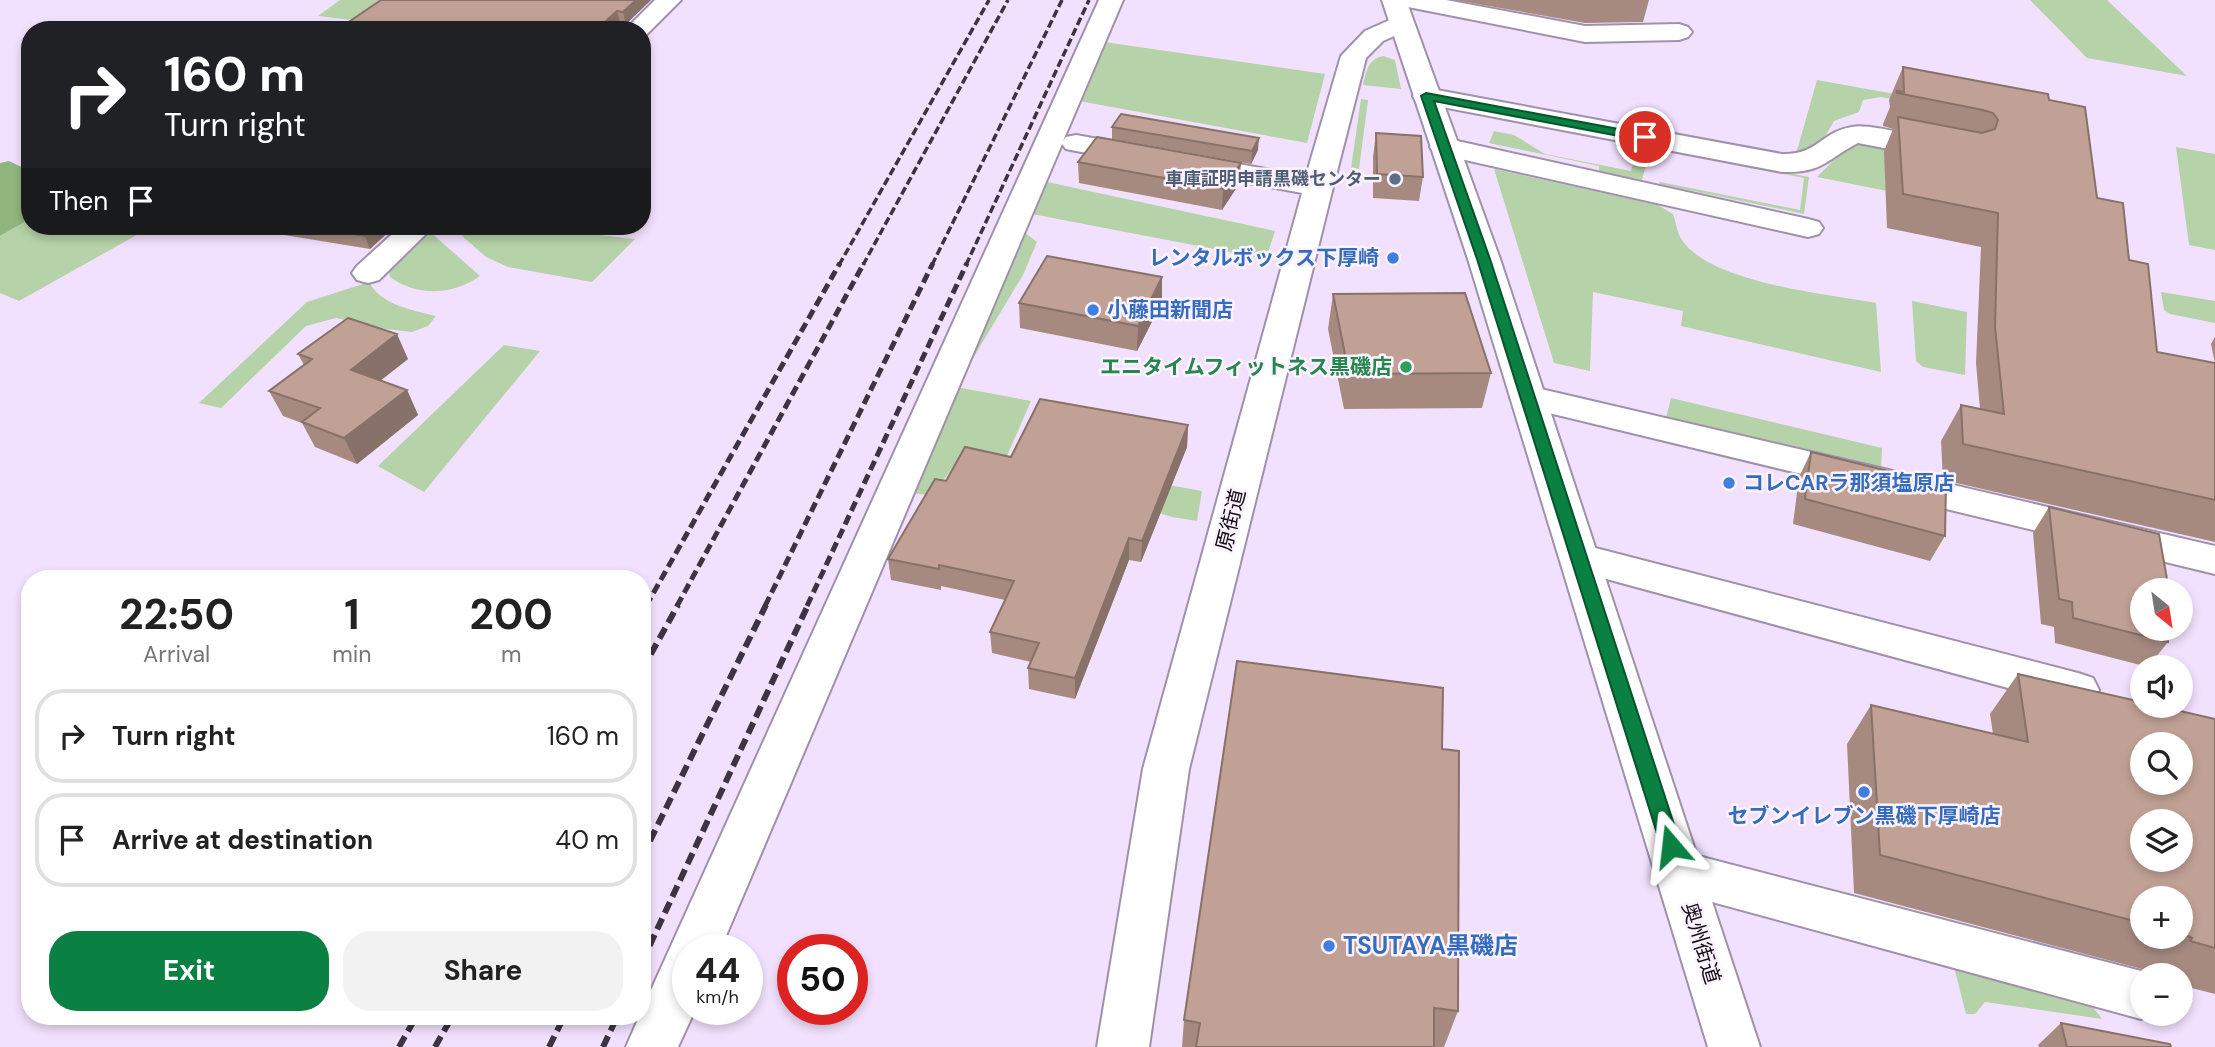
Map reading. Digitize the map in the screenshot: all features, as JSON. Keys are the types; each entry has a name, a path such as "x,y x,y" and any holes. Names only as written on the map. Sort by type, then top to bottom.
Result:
{"street":[{"path":"647,21 669,0"},
{"path":"702,934 1111,0"},
{"path":"1401,8 1585,34 1679,32"},
{"name":"奥州街道","path":"1401,8 1426,96 1528,397 1734,1047"},
{"name":"原街道","path":"1123,1047 1166,769 1318,187 1354,56 1401,8"},
{"path":"1426,96 1782,163 1804,163 1819,157 1843,137 1856,134 1966,155"},
{"path":"1076,143 1318,187"},
{"path":"1444,147 1808,228"},
{"path":"368,273 409,235"},
{"path":"1528,397 2215,561"},
{"path":"1580,558 2120,701"},
{"path":"1679,872 2130,992"},
{"path":"652,1047 672,1003"}],"green space":[{"path":"340,0 379,0 352,20 318,16"},
{"path":"2030,0 2107,0 2187,76 2087,58"},
{"path":"1104,42 1325,74 1307,143 1079,101"},
{"path":"1383,56 1395,60 1401,89 1363,85 1371,63"},
{"path":"1817,80 2034,119 2034,125 1881,97 1863,100 1859,112 1834,121 1818,149 1796,154"},
{"path":"1361,99 1368,100 1359,169 1351,168"},
{"path":"1501,117 1809,177 1804,214 1659,184 1660,182 1800,210 1804,178 1651,148 1642,180 1599,171 1599,166 1489,143 1494,131 1514,135 1545,154 1631,171 1638,145 1499,120"},
{"path":"1852,142 1902,149 2078,229 1817,177"},
{"path":"2176,147 2215,154 2215,250 2189,245"},
{"path":"9,161 21,167 21,224 0,236 0,163"},
{"path":"1494,169 1658,205 1673,214 1682,240 1697,255 1718,267 1771,284 1876,303 1881,372 1681,326 1683,311 1593,292 1590,371 1554,363"},
{"path":"1038,180 1275,231 1266,259 1032,214 1024,232 1037,242 1023,275 964,373"},
{"path":"21,224 21,235 137,235 19,301 0,293 0,236"},
{"path":"424,235 434,235 480,276 447,290 423,290 412,288 390,277 388,265"},
{"path":"461,235 598,235 635,239 592,282 508,267 486,257"},
{"path":"369,282 374,290 389,301 407,309 436,316 428,326 412,332 336,318 306,326 221,408 199,403 307,302"},
{"path":"2161,292 2215,301 2215,323 2170,314 2164,310"},
{"path":"1912,301 1967,312 1965,375 1923,367 1916,361"},
{"path":"504,345 540,351 424,492 378,466"},
{"path":"951,386 1031,401 1007,456 1202,491 1197,521 1172,517 1057,479 958,459 933,496 907,492"},
{"path":"1671,398 1882,448 1881,470 1666,418"},
{"path":"1954,967 2090,1003 2102,1019 1985,1002 1975,1014 1966,1014"}],"building":[{"path":"381,0 636,0 623,12 617,11 606,21 350,21"},
{"path":"1903,67 2048,94 2049,100 2085,107 2097,198 2123,203 2129,260 2148,264 2157,352 2215,363 2215,500 1963,444 1961,405 2004,414 1995,327 1998,213 1903,194 1898,117 1982,133 1995,129 1998,120 1993,113 1983,110 1897,93 1904,92"},
{"path":"1121,114 1259,138 1252,151 1112,127"},
{"path":"1376,133 1421,136 1423,177 1377,174"},
{"path":"1097,137 1241,163 1223,189 1078,162"},
{"path":"1047,256 1162,277 1138,326 1019,303"},
{"path":"1465,293 1491,373 1349,374 1333,294"},
{"path":"348,318 397,334 351,370 407,390 344,438 302,422 320,408 269,391 312,359 298,354"},
{"path":"1040,399 1188,425 1142,541 1129,538 1075,678 1028,668 1039,643 990,632 1014,581 939,565 939,569 888,559 935,479 946,481 965,447 1011,457"},
{"path":"1811,452 1946,485 1945,536 1805,499"},
{"path":"2049,507 2159,534 2167,578 2130,578 2130,632 2073,618 2072,602 2059,599"},
{"path":"1237,661 1443,688 1442,749 1459,751 1458,1011 1434,1008 1434,1047 1196,1047 1200,1023 1184,1020"},
{"path":"2018,674 2130,699 2130,718 2193,718 2193,714 2215,719 2215,948 2193,942 2193,886 2130,886 2130,920 1880,855 1871,705 2028,742"},
{"path":"2061,1023 2170,1044 2171,1047 2067,1047"}],"railway":[{"path":"839,265 989,0"},
{"path":"863,265 1008,0"},
{"path":"932,265 1062,0"},
{"path":"966,265 1089,0"},
{"path":"651,597 840,263"},
{"path":"677,606 864,263"},
{"path":"765,606 933,263"},
{"path":"807,606 967,263"},
{"path":"651,654 678,605"},
{"path":"651,839 766,605"},
{"path":"651,943 808,605"},
{"path":"399,1047 411,1025"},
{"path":"435,1047 447,1025"},
{"path":"549,1047 560,1025"},
{"path":"603,1047 613,1025"}],"place":[{"name":"車庫証明申請黒磯センター","path":"1395,179"},
{"name":"レンタルボックス下厚崎","path":"1393,258"},
{"name":"小藤田新聞店","path":"1093,310"},
{"name":"エニタイムフィットネス黒磯店","path":"1406,367"},
{"name":"コレCARラ那須塩原店","path":"1729,483"},
{"name":"セブンイレブン黒磯下厚崎店","path":"1864,792"},
{"name":"TSUTAYA黒磯店","path":"1329,946"}],"route":[{"path":"1645,137 1426,96 1483,259 1671,846"}]}
